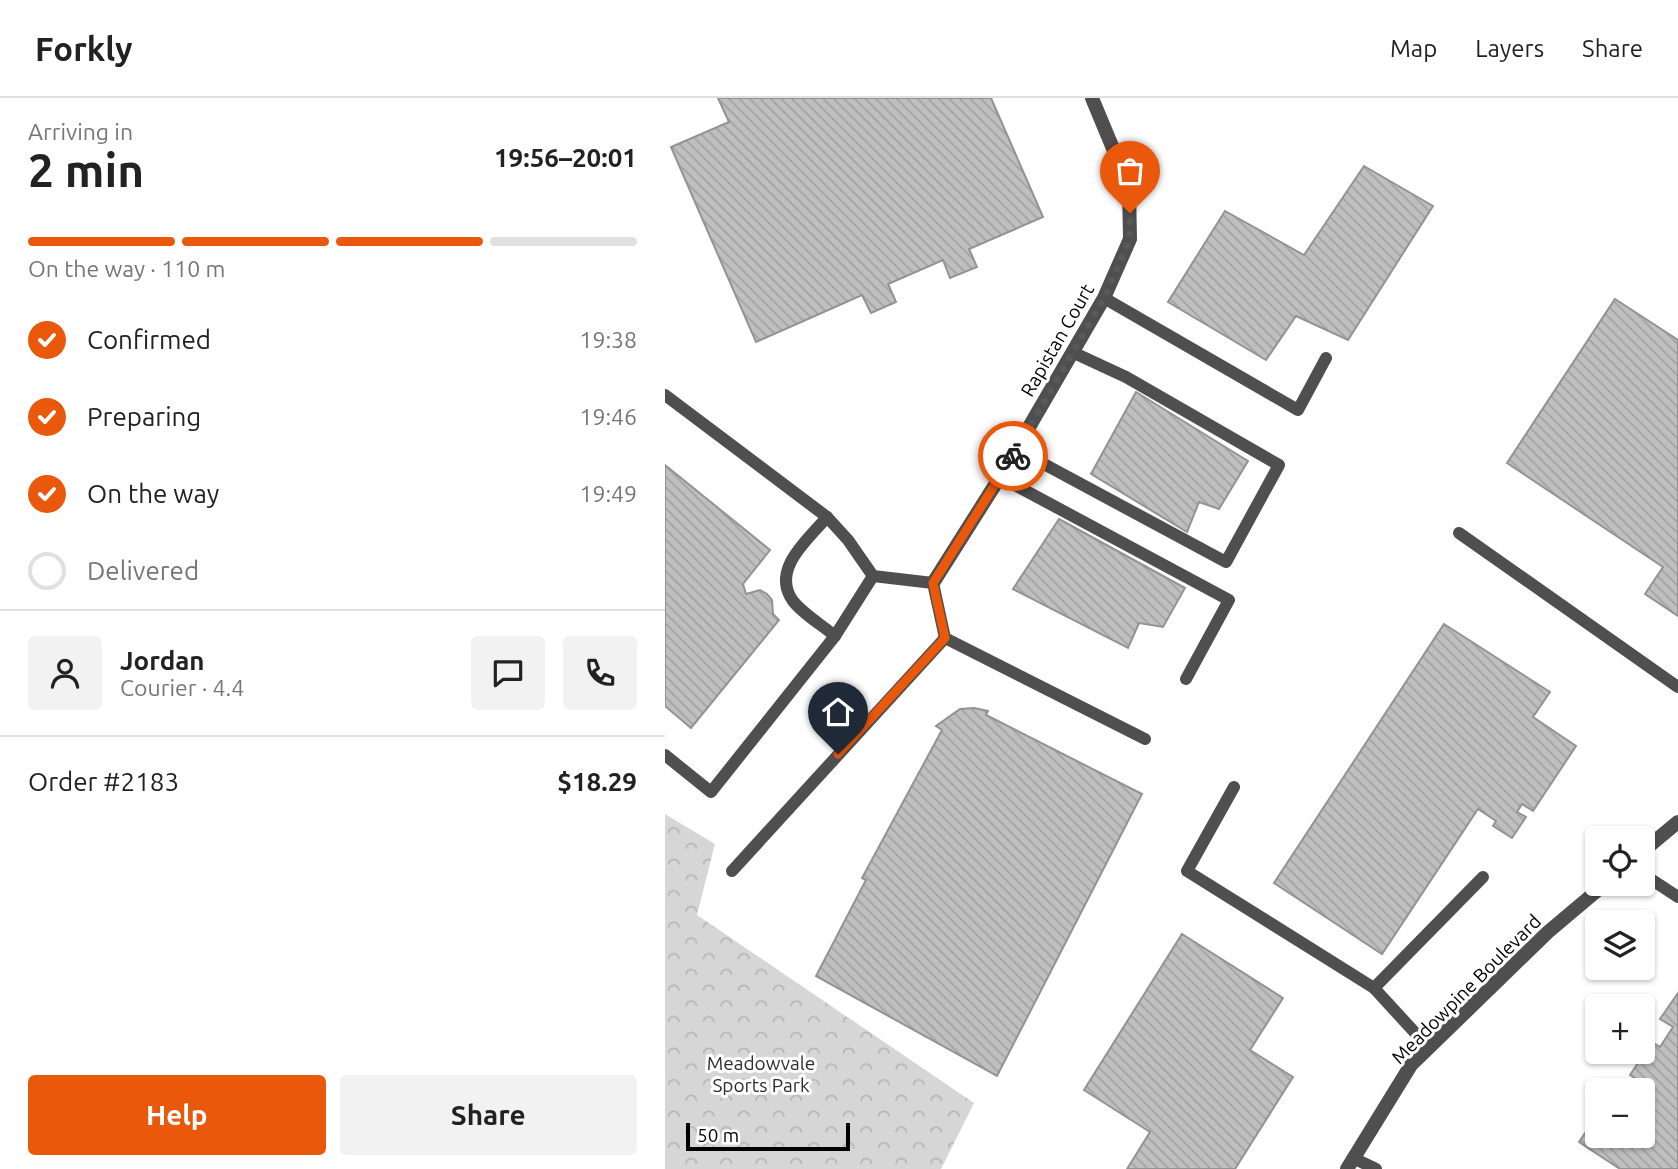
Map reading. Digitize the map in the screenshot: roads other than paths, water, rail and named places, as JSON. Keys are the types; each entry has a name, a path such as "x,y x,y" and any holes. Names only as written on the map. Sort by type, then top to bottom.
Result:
{"street":[{"name":"Rapistan Court","path":"933,583 1000,477 1104,298 1130,239 1129,187 1092,98"},
{"path":"1655,841 1678,822"},
{"name":"Meadowpine Boulevard","path":"1350,1163 1411,1065 1548,932 1591,896"}],"lane":[{"path":"1104,298 1298,410 1326,358"},
{"path":"1016,449 1226,562 1279,465 1126,377 1072,352"},
{"path":"665,395 827,517 848,540 873,576 933,583 945,638"},
{"path":"1000,477 1229,600 1186,679"},
{"path":"827,517 789,561 786,583 793,600 835,636"},
{"path":"1459,533 1678,687"},
{"path":"665,755 711,792 835,636 873,576"},
{"path":"945,638 1145,738"},
{"path":"732,870 945,638"},
{"path":"1234,787 1187,871 1374,988 1429,1048"},
{"path":"1374,988 1483,877"},
{"path":"1655,882 1678,897"},
{"path":"1350,1163 1376,1169"}],"park label":[{"name":"Meadowvale Sports Park","path":"761,1074"}]}
